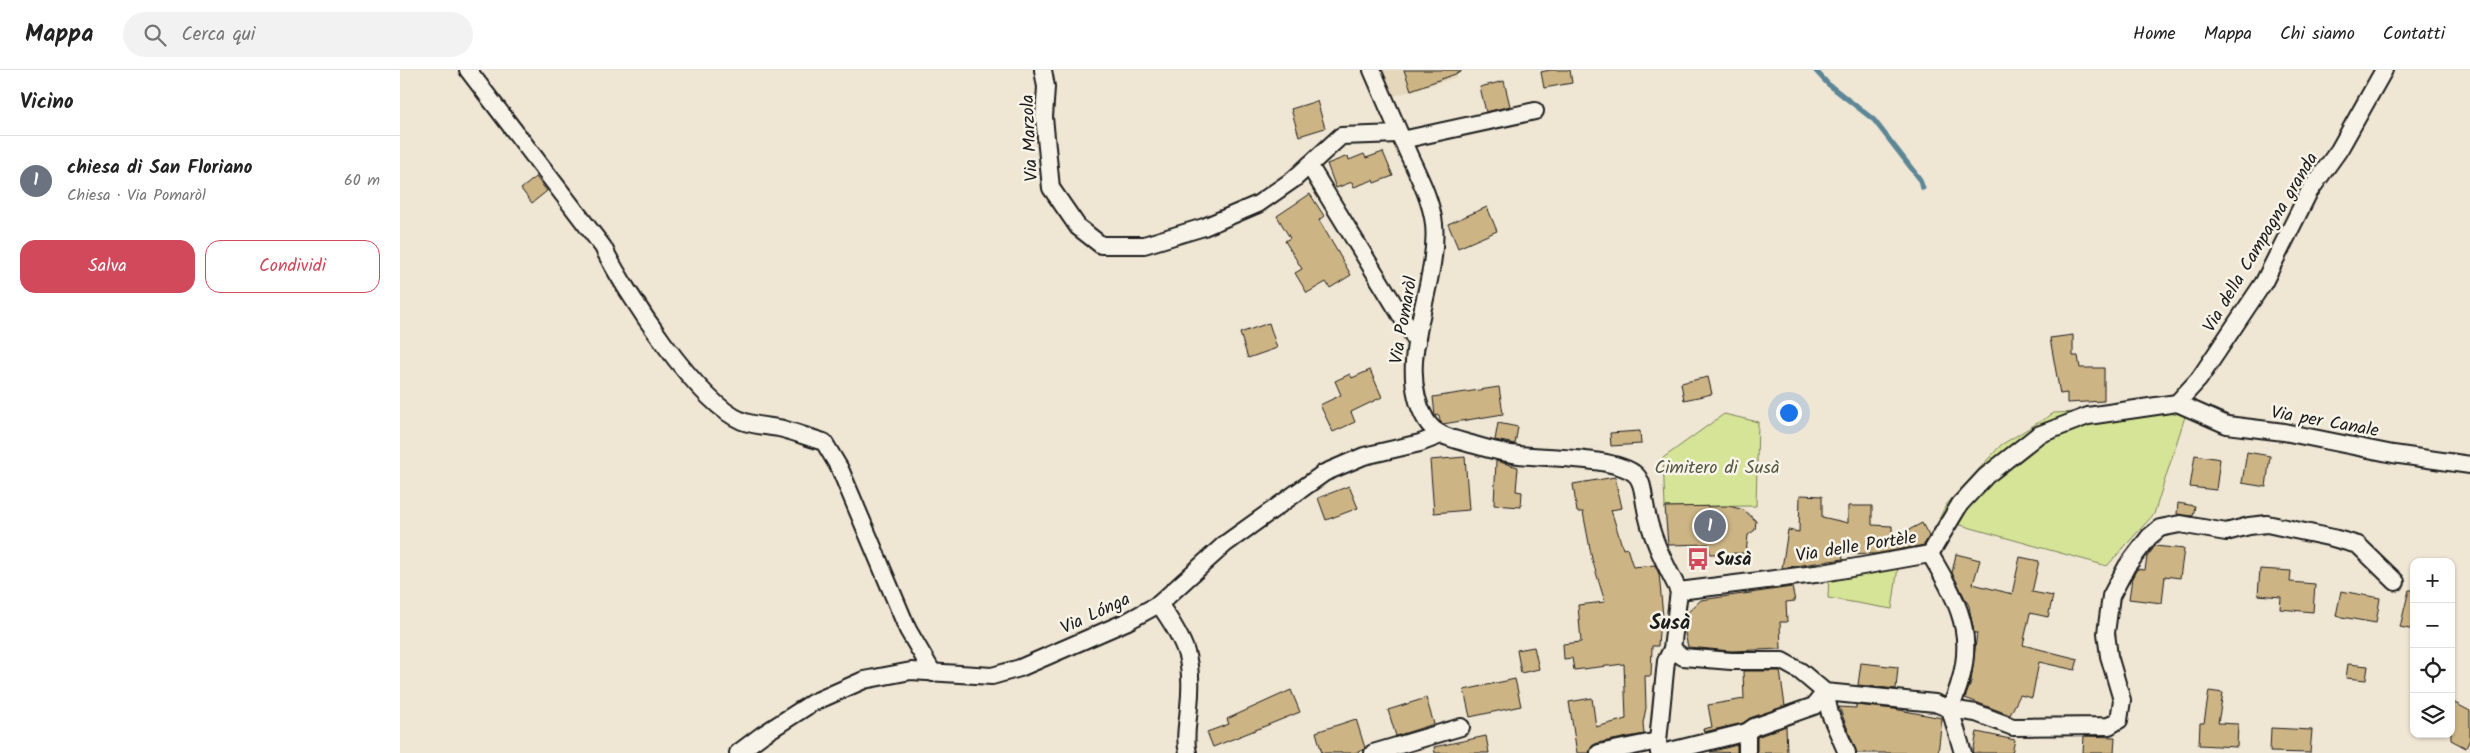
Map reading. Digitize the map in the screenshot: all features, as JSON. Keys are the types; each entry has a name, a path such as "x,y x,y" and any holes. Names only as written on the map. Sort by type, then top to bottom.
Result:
{"street":[{"path":"468,70 603,247 614,269 668,349 720,408 743,422 784,430 824,442 840,469 908,630 932,672"},
{"name":"Via Marzola","path":"1044,70 1046,87 1044,117 1051,188 1078,227 1101,245 1144,245 1204,227 1258,204 1309,165"},
{"name":"Via Pomaròl","path":"1372,70 1424,190 1434,223 1432,273 1413,363 1416,390 1426,420 1441,435"},
{"name":"Via della Campagna granda","path":"2177,403 2199,379 2264,282 2309,192 2339,150 2384,70"},
{"path":"1417,342 1309,165 1342,136 1401,137 1535,111"},
{"name":"Via per Canale","path":"2177,403 2227,425 2284,432 2393,454 2470,465"},
{"name":"Via delle Portèle","path":"1679,591 1782,578 1930,554 1960,504 1986,476 2038,435 2088,416 2177,403"},
{"path":"1441,435 1517,455 1599,461 1628,470 1636,476 1642,487 1648,524 1658,551 1679,591 1672,649 1666,660 1660,749"},
{"name":"Via Lónga","path":"738,753 812,703 856,684 911,671 992,676 1020,668 1128,621 1158,604 1225,544 1324,474 1364,456 1420,443 1441,435"},
{"path":"1672,649 1683,657 1731,661 1782,661 1800,671 1825,692 1935,704 1950,709 1976,713 2013,727 2109,726 2119,720 2122,700 2109,656 2106,633 2112,596 2127,566 2149,537 2160,528 2180,524 2226,532 2267,524 2333,538 2358,545 2396,582"},
{"path":"1930,554 1953,591 1960,609 1965,633 1966,652 1955,698 1950,709 1963,753"},
{"path":"1158,604 1177,629 1190,658 1190,700 1186,744 1188,753"},
{"path":"1599,753 1660,749 1747,732 1754,727 1814,706 1825,692"},
{"path":"1825,692 1830,714 1847,753"},
{"path":"1373,753 1461,727"},
{"path":"1747,732 1747,753"}],"shaded area":[{"path":"1383,70 1455,70 1457,77 1394,96"}],"green space":[{"path":"2188,407 2154,514 2107,566 1939,519 1946,505 2001,445 2054,413"},
{"name":"Cimitero di Susà","path":"1724,414 1758,422 1756,506 1665,507 1663,458"},
{"path":"1898,567 1892,609 1828,598 1829,574"}],"building":[{"path":"1404,70 1461,70 1461,72 1411,90"},
{"path":"1570,70 1572,83 1544,88 1541,72"},
{"path":"1504,81 1510,106 1486,112 1480,87"},
{"path":"1317,101 1325,128 1299,136 1291,109"},
{"path":"1383,152 1393,176 1374,183 1373,180 1354,187 1352,182 1336,188 1327,164 1348,156 1349,160 1364,154 1366,158"},
{"path":"536,177 547,191 532,203 521,189"},
{"path":"1310,194 1324,216 1319,220 1351,275 1330,288 1326,282 1307,293 1295,273 1302,269 1285,241 1290,238 1277,216"},
{"path":"1487,207 1497,231 1458,248 1448,224"},
{"path":"1269,323 1277,348 1248,358 1240,333"},
{"path":"2073,335 2073,356 2078,356 2080,368 2104,368 2104,401 2067,403 2067,393 2060,394 2050,338"},
{"path":"1370,370 1382,397 1351,412 1355,422 1333,432 1320,405 1341,395 1335,381 1350,374 1352,378"},
{"path":"1708,377 1712,394 1684,400 1681,383"},
{"path":"1499,387 1503,414 1443,424 1440,421 1439,415 1435,416 1433,397"},
{"path":"1498,423 1518,427 1515,444 1495,440"},
{"path":"1640,431 1641,444 1611,446 1610,433"},
{"path":"2247,452 2270,456 2266,487 2242,483"},
{"path":"2195,455 2220,459 2216,490 2190,487"},
{"path":"1465,457 1469,510 1434,513 1430,460"},
{"path":"1496,461 1518,467 1516,491 1522,492 1521,507 1494,505"},
{"path":"1615,477 1622,508 1611,510 1623,549 1627,548 1633,567 1655,565 1659,574 1663,616 1660,617 1658,646 1652,646 1651,676 1645,676 1646,708 1643,723 1644,734 1597,743 1592,746 1589,753 1577,753 1569,702 1592,698 1596,727 1626,719 1624,664 1574,670 1572,658 1564,659 1563,644 1581,642 1578,605 1605,602 1592,559 1583,512 1577,512 1573,484"},
{"path":"1349,486 1358,508 1326,520 1318,498"},
{"path":"1800,495 1822,496 1822,517 1848,523 1848,506 1872,506 1872,525 1892,526 1892,539 1922,523 1929,536 1924,545 1875,554 1842,553 1843,559 1782,568 1788,530 1799,532"},
{"path":"2178,503 2195,506 2193,516 2177,514"},
{"path":"1729,506 1744,510 1756,521 1755,530 1748,535 1746,553 1710,554 1709,544 1668,545 1665,507"},
{"path":"2155,546 2184,549 2180,578 2165,576 2162,603 2129,599 2132,578 2137,569 2145,570 2147,557"},
{"path":"1956,554 1980,560 1973,584 2012,594 2020,557 2039,561 2032,592 2053,596 2048,617 2030,613 2023,645 2078,659 2075,670 2039,662 2032,698 2020,695 2010,715 1965,698 1971,682 1977,633 1974,633 1969,606 1952,573"},
{"path":"2260,569 2291,571 2290,582 2315,584 2313,612 2280,609 2281,597 2258,595"},
{"path":"1792,587 1795,601 1786,602 1787,622 1780,622 1781,649 1731,651 1688,647 1685,633 1687,613 1701,600"},
{"path":"2409,590 2410,590 2410,629 2400,627"},
{"path":"2341,591 2380,598 2376,623 2336,616"},
{"path":"1534,647 1539,669 1521,673 1517,650"},
{"path":"1861,663 1898,667 1896,689 1858,685"},
{"path":"2348,664 2368,666 2366,680 2346,678"},
{"path":"1743,671 1780,671 1785,706 1750,718 1743,723 1704,732 1703,729 1712,727 1708,705 1744,699"},
{"path":"1515,679 1521,706 1470,717 1464,690"},
{"path":"1291,690 1300,712 1213,747 1207,732 1229,724 1227,719"},
{"path":"2209,691 2223,693 2218,723 2238,724 2237,747 2199,745 2200,723 2204,723"},
{"path":"1426,698 1434,724 1396,736 1388,710"},
{"path":"2455,703 2470,711 2470,739 2466,748 2451,740 2451,738 2455,738"},
{"path":"1856,705 1894,709 1942,718 1938,753 1857,753 1839,707 1856,708"},
{"path":"1356,719 1365,748 1363,750 1355,753 1322,753 1316,732"},
{"path":"1786,726 1787,753 1757,753 1757,737"},
{"path":"2271,728 2312,730 2310,753 2270,752"},
{"path":"1977,732 2015,740 2012,753 1973,753"},
{"path":"1486,736 1489,753 1435,753 1434,747"},
{"path":"2084,736 2115,737 2114,753 2083,753"},
{"path":"1737,745 1737,753 1710,752"}],"waterway":[{"path":"1815,70 1828,84 1874,120 1919,178 1923,188"}],"place":[{"name":"chiesa di San Floriano","path":"1710,526"},
{"name":"Susà","path":"1698,559"}],"district":[{"name":"Susà","path":"1670,622"}]}
